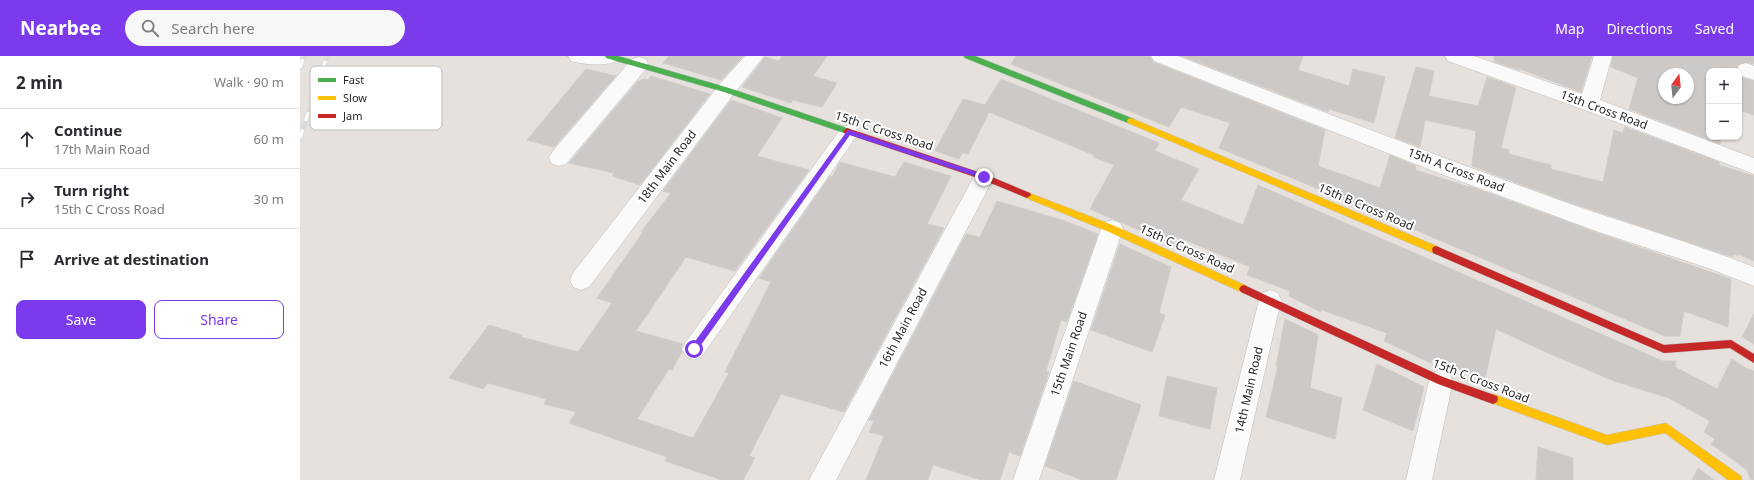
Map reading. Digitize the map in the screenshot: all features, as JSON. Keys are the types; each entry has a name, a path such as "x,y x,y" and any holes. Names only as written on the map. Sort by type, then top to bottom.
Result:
{"street":[{"path":"577,56 585,58 608,56"},
{"name":"15th C Cross Road","path":"608,56 726,90 984,177 1112,229 1270,300 1441,381 1607,440 1666,428 1737,480"},
{"name":"18th Main Road","path":"582,280 726,90 755,56"},
{"name":"15th B Cross Road","path":"968,56 1051,88 1254,172 1664,349 1731,344 1754,358"},
{"name":"15th A Cross Road","path":"1160,56 1448,168 1604,225 1714,261 1754,277"},
{"path":"1590,104 1603,56"},
{"name":"15th Cross Road","path":"1465,58 1754,166"},
{"path":"559,158 639,64"},
{"path":"694,349 849,132"},
{"name":"16th Main Road","path":"822,480 984,177"},
{"name":"15th Main Road","path":"1026,480 1112,229"},
{"name":"14th Main Road","path":"1227,480 1270,300"},
{"path":"1419,480 1441,381"}],"building":[{"path":"669,56 743,56 721,80 663,63"},
{"path":"782,56 827,56 813,76 837,83 822,107 793,100 791,103 742,87 765,57 779,61"},
{"path":"1016,56 1150,56 1153,62 1325,130 1318,166 1380,188 1390,155 1416,166 1415,170 1469,186 1595,232 1731,279 1728,327 1684,311 1680,336 1665,336 1219,148 1230,123 1181,107 1169,127 1011,64"},
{"path":"1182,56 1303,56 1298,70 1349,86 1353,69 1385,77 1374,123 1329,109 1328,112"},
{"path":"1494,56 1592,56 1581,92 1520,69 1494,62"},
{"path":"1613,56 1754,56 1754,64 1746,62 1738,64 1737,68 1706,68 1706,139 1629,109 1638,78 1611,67"},
{"path":"1416,67 1434,71 1429,96 1478,106 1487,77 1516,87 1501,148 1509,150 1509,154 1551,165 1551,169 1603,182 1614,130 1623,133 1625,127 1719,162 1719,165 1754,176 1754,261 1738,254 1738,256 1733,254 1733,257 1560,199 1472,166 1476,131 1425,120 1420,147 1395,138"},
{"path":"586,69 616,76 554,147 527,140"},
{"path":"651,76 710,94 640,185 612,176 614,173 569,163 638,81 643,79 648,80"},
{"path":"1742,78 1754,81 1754,115 1742,111"},
{"path":"1001,79 1159,143 1155,151 1199,169 1181,200 1243,225 1258,185 1663,361 1676,361 1675,367 1717,389 1732,359 1745,368 1754,371 1754,480 1751,480 1747,470 1711,444 1715,439 1704,432 1710,421 1669,398 1614,381 1496,329 1485,379 1432,359 1431,363 1384,341 1387,333 1322,310 1321,312 1289,296 1290,291 1247,275 1250,267 1178,237 1176,246 1090,209 1114,165 1093,157 1094,155 989,112 968,154 962,153 959,159 935,151 963,99 985,105"},
{"path":"731,100 782,118 757,156 809,170 735,271 686,257 636,331 683,344 681,348 682,352 672,370 669,369 637,419 693,438 729,373 725,372 771,282 759,278 830,176 832,177 840,162 895,177 904,162 951,176 927,224 944,228 844,412 781,394 749,456 755,458 743,480 722,480 665,461 667,457 569,423 576,412 544,404 546,399 488,383 483,389 449,378 489,325 522,335 521,337 578,352 612,303 597,298 643,232 641,232 671,193 663,191"},
{"path":"1710,140 1721,140 1720,144"},
{"path":"997,201 1065,221 1098,234 1067,322 1061,320 1046,371 1049,372 1020,456 1009,452 1000,480 981,480 933,465 928,480 866,480 884,436 869,432 874,421 869,420 966,234 980,237"},
{"path":"1120,244 1171,267 1159,313 1165,315 1152,352 1091,330"},
{"path":"1754,314 1754,344 1742,337"},
{"path":"1285,319 1318,335 1310,388 1342,398 1335,439 1266,417 1278,366 1276,366"},
{"path":"1377,364 1424,387 1413,431 1363,410"},
{"path":"1167,376 1217,388 1210,429 1159,416"},
{"path":"1074,381 1141,405 1116,480 1082,480 1045,466"},
{"path":"1538,447 1573,458 1573,480 1536,480"},
{"path":"1698,468 1714,480 1692,480"}],"railway":[{"path":"300,68 304,56"},
{"path":"324,66 327,56"},
{"path":"300,138 310,108"}],"traffic: fast":[{"path":"609,56 726,90 847,131"},
{"path":"968,56 1131,121"}],"traffic: slow":[{"path":"1131,121 1436,250"},
{"path":"1027,195 1112,229 1244,289"},
{"path":"1493,399 1607,440 1666,428 1737,480"}],"traffic: jam":[{"path":"847,131 984,177 1027,195"},
{"path":"1436,250 1664,349 1731,344 1754,359"},
{"path":"1244,289 1441,381 1493,399"}],"route":[{"path":"694,349 849,132 984,177"}]}
